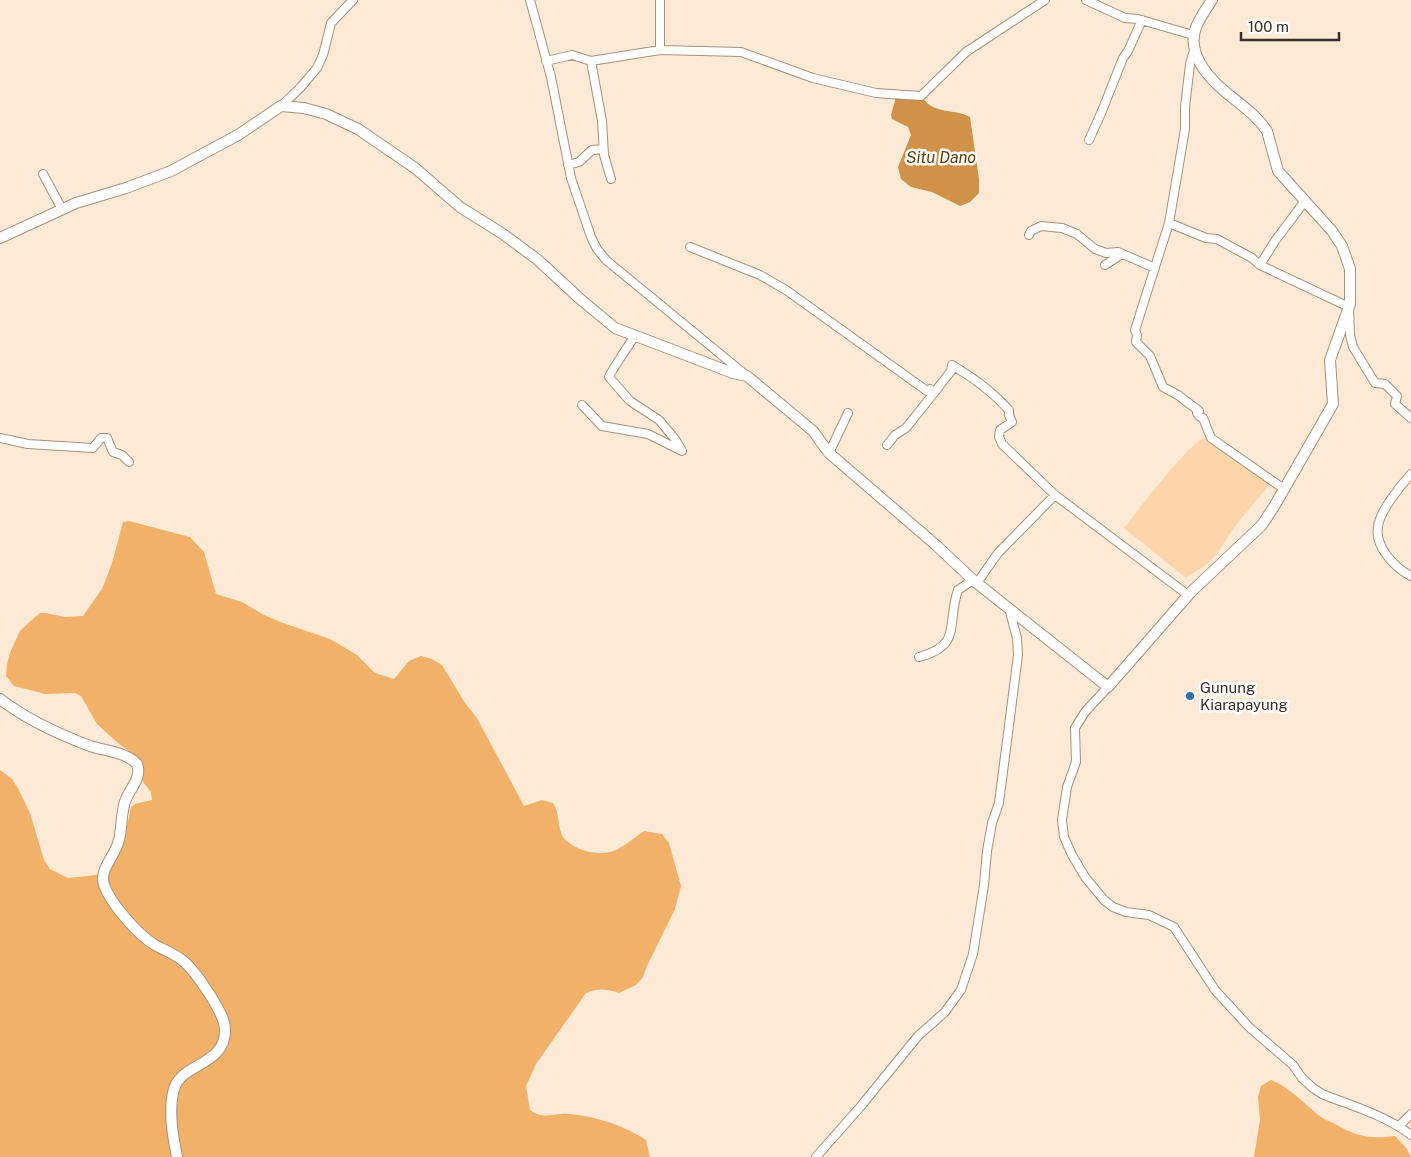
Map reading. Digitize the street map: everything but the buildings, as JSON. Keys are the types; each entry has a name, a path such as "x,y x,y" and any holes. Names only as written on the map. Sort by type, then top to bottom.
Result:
{"street":[{"path":"0,238 76,203 126,188 171,171 238,135 281,106 312,76 323,55 331,23 353,0"},
{"path":"530,0 557,106 568,165 590,237 601,255 813,430 829,452 975,581 1108,687"},
{"path":"660,0 660,50"},
{"path":"546,62 572,55 591,61 660,50 741,52 813,78 876,93 921,96 966,52 1045,0"},
{"path":"1086,0 1125,18 1142,20 1193,35"},
{"path":"1212,0 1199,20 1193,35 1194,50 1190,64 1184,107 1185,129 1169,223 1135,330 1137,335 1136,342 1150,356 1162,386 1178,395 1199,411 1197,413 1198,416 1203,418 1211,438 1284,489"},
{"path":"1089,140 1123,58 1128,52 1142,20"},
{"path":"1194,50 1212,82 1250,112 1264,127 1278,171 1332,230 1345,253 1351,273 1351,299 1330,360 1333,404 1262,525 1188,595 1085,712 1076,726 1076,762 1068,787 1062,820 1064,837 1085,877 1104,900 1113,907 1126,912 1148,915 1174,927 1215,990 1249,1026 1293,1065 1302,1078 1313,1088 1322,1094 1399,1126 1411,1134"},
{"path":"591,61 602,122 603,148 611,180"},
{"path":"281,106 304,108 326,114 342,120 374,139 415,168 460,207 522,247 550,269 606,322 635,336 733,373 747,376"},
{"path":"568,165 579,162 592,150 603,148"},
{"path":"42,174 62,209"},
{"path":"1260,265 1275,241 1306,201"},
{"path":"1169,223 1201,237 1217,239 1252,258 1260,265 1349,307"},
{"path":"1029,235 1041,226 1062,228 1077,234 1095,249 1106,253 1118,252 1154,268"},
{"path":"690,246 760,275 786,290 927,391 930,389 934,393"},
{"path":"1105,265 1122,254"},
{"path":"1349,307 1350,335 1355,350 1375,383 1385,384 1397,396 1395,404 1411,418"},
{"path":"582,405 602,426 648,434 682,451 676,439 658,418 630,401 609,377 609,374 635,336"},
{"path":"888,445 895,435 906,428 934,393 951,371 952,364 986,387 1009,410 1012,422 1000,430 1000,441 1054,495 1188,595"},
{"path":"829,452 848,413"},
{"path":"0,438 28,444 93,448 101,438 107,438 113,452 122,455 129,462"},
{"path":"1411,474 1398,490 1378,527 1380,545 1393,564 1411,576"},
{"path":"919,657 936,651 946,643 950,635 958,590 975,581 998,553 1054,495"},
{"path":"816,1157 861,1106 918,1036 944,1012 961,990 974,954 987,851 992,823 999,803 1018,655 1017,638 1008,607"},
{"path":"0,699 14,710 43,727 90,746 116,753 133,760 137,764 138,777 125,800 121,815 119,841 106,867 104,883 108,894 138,932 190,966 214,1002 225,1026 225,1037 221,1049 181,1078 174,1090 172,1132 177,1157"},
{"path":"1399,1126 1411,1114"}],"shaded area":[{"path":"1205,438 1270,484 1235,526 1218,552 1207,564 1186,578 1124,528 1176,464 1198,442"},
{"path":"129,521 190,537 204,552 216,594 242,602 264,615 283,623 330,639 357,655 375,673 394,679 409,661 421,656 432,659 442,665 465,703 477,718 524,806 542,800 553,803 557,811 563,837 574,846 589,852 612,852 644,831 662,834 669,843 681,886 675,909 643,977 636,985 619,993 595,990 586,993 536,1064 526,1086 530,1110 544,1115 578,1115 599,1119 619,1126 646,1140 650,1157 0,1157 0,770 12,779 19,790 30,813 44,860 50,869 68,878 96,875 112,863 126,831 131,807 135,804 152,800 151,792 143,782 143,764 135,755 119,744 97,724 81,696 75,693 45,694 14,686 6,676 7,664 20,631 40,613 65,617 83,616 102,589 112,563 123,522"},
{"path":"1271,1080 1290,1091 1320,1116 1350,1132 1371,1137 1395,1136 1407,1149 1411,1157 1254,1157 1260,1120 1258,1097 1261,1086"}],"water":[{"name":"Situ Dano","path":"896,97 922,97 927,103 938,109 970,117 979,179 979,193 970,202 960,206 932,192 911,187 901,179 898,167 911,135 908,127 892,119 891,115"}],"place":[{"name":"Gunung Kiarapayung","path":"1190,696"}]}
